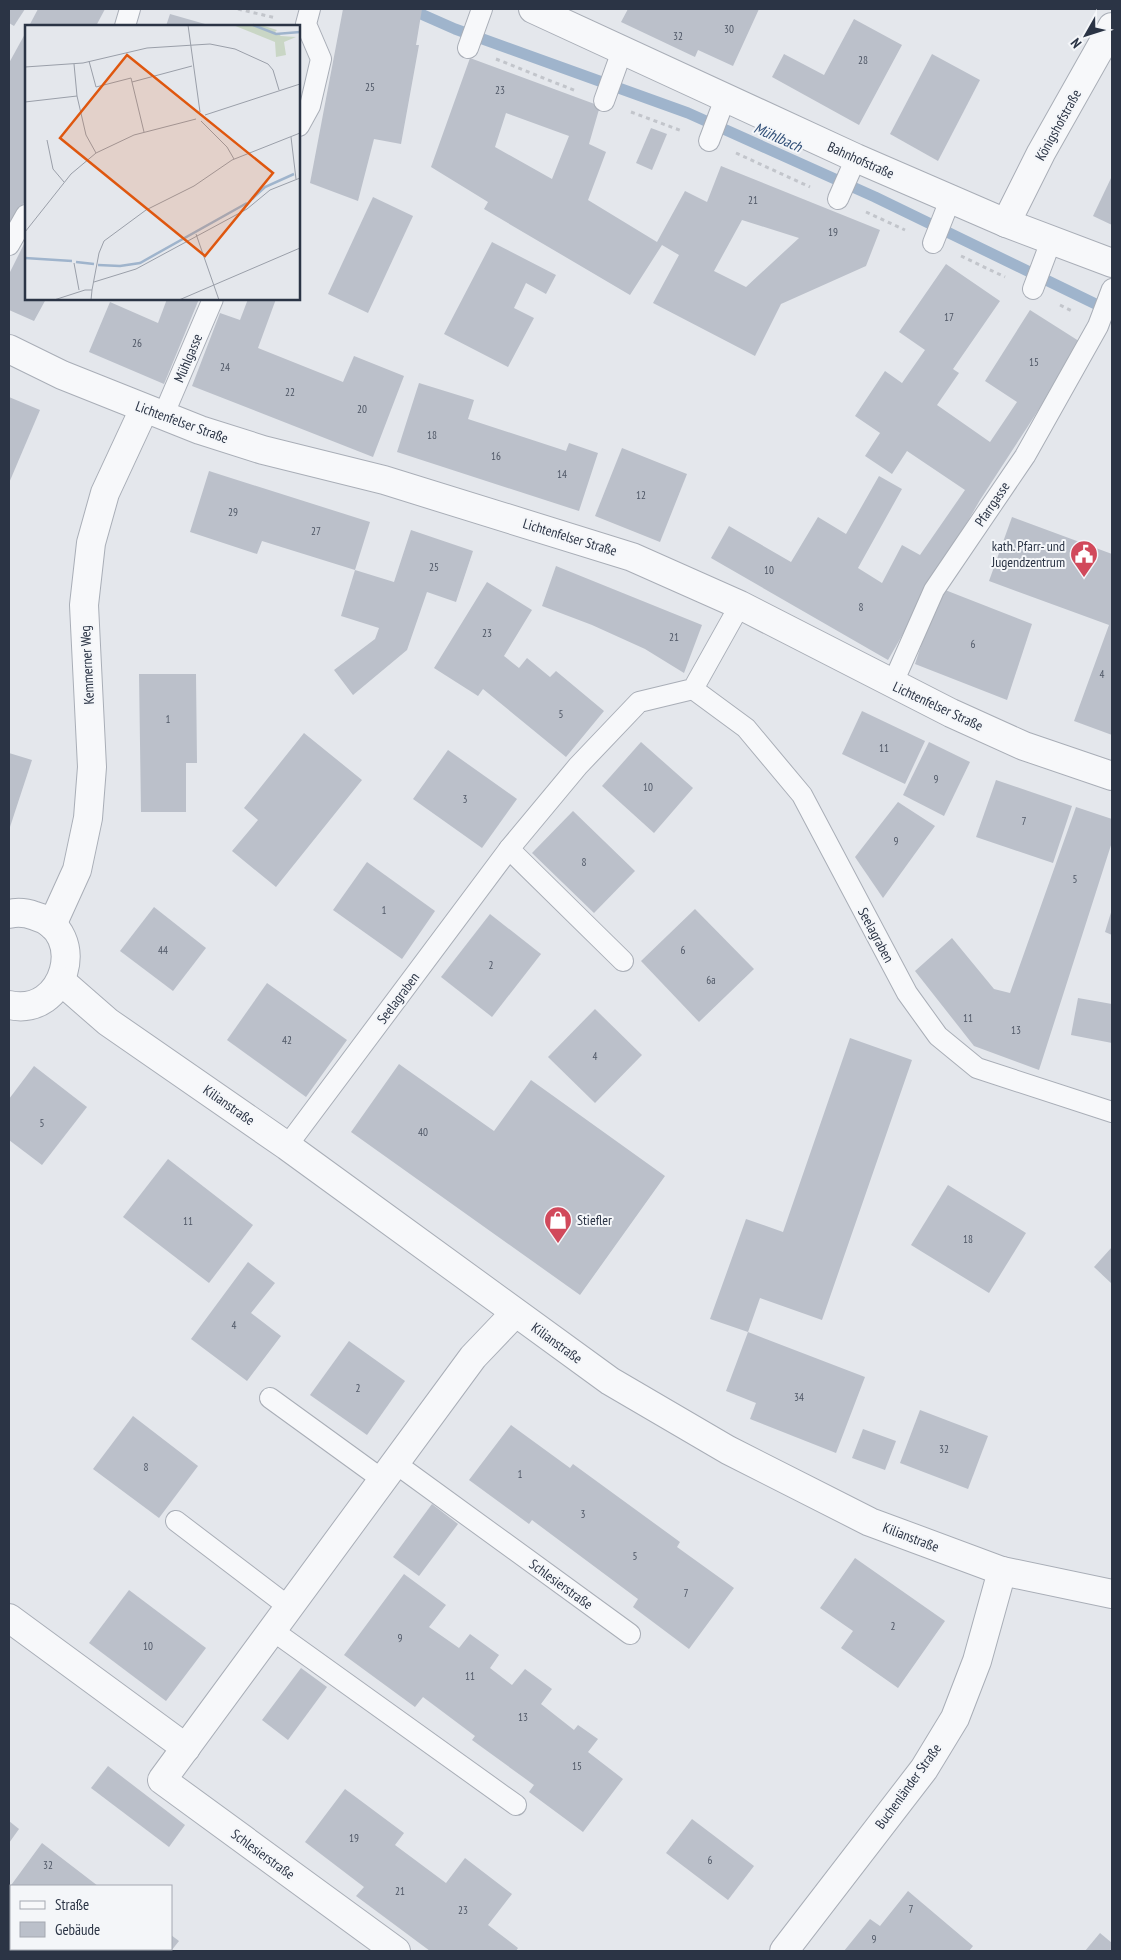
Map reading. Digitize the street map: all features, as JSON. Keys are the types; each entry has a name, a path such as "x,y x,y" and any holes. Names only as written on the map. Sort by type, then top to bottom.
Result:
{"street":[{"name":"Bahnhofstraße","path":"533,9 619,60 716,122 852,166 946,210 1006,224 1041,269 1112,263"},
{"name":"Königshofstraße","path":"1006,224 1041,153 1112,27"},
{"name":"Lichtenfelser Straße","path":"9,349 62,375 153,412 263,450 384,480 632,557 740,605 892,685 1024,746 1112,776"},
{"name":"Kemmerner Weg","path":"52,925 76,870 88,818 92,767 84,605 91,543 105,493 153,412"},
{"path":"9,914 26,913 40,917 52,925 61,938 66,952 66,966 62,981 52,993 40,1002 26,1006 9,1005"},
{"name":"Kilianstraße","path":"62,981 108,1022 287,1146 610,1381 728,1450 870,1522 1002,1571 1112,1594"},
{"name":"Schlesierstraße","path":"396,1951 162,1780 472,1357 515,1312"},
{"name":"Buchenländer Straße","path":"784,1951 924,1769 955,1718 977,1661 1002,1571"},
{"path":"9,1618 186,1748"}],"lane":[{"path":"125,25 130,9"},
{"path":"469,44 480,14"},
{"path":"300,124 310,106 320,60 308,15"},
{"path":"605,97 619,60"},
{"path":"839,196 852,166"},
{"path":"933,241 946,210"},
{"path":"9,245 25,217"},
{"name":"Mühlgasse","path":"153,412 212,300"},
{"name":"Pfarrgasse","path":"892,685 934,590 1025,456 1106,306"},
{"path":"693,689 740,605"},
{"name":"Seelagraben","path":"287,1146 509,849 578,766 640,702 693,689 746,728 802,795 907,993 938,1036 977,1068 1112,1112"},
{"path":"509,849 623,961"},
{"name":"Schlesierstraße","path":"270,1398 389,1472 630,1634"},
{"path":"176,1521 289,1607"},
{"path":"272,1630 516,1805"}],"path":[{"path":"238,9 308,15"},
{"path":"469,44 605,97 716,122 839,196 933,241 1041,269 1106,306"}],"building":[{"path":"9,9 25,9 14,26 9,23"},
{"path":"38,9 105,9 97,25 30,25"},
{"path":"343,9 422,9 416,45 419,45 401,144 374,139 358,201 310,183"},
{"path":"628,9 759,9 733,66 698,50 695,57 621,22"},
{"path":"170,14 208,25 166,25"},
{"path":"854,19 902,45 859,125 772,77 784,54 824,75"},
{"path":"25,34 25,201 9,231 9,63"},
{"path":"932,54 980,80 938,161 890,134"},
{"path":"470,58 600,106 589,144 606,152 588,200 657,242 685,191 707,202 721,166 880,230 866,266 781,304 755,356 653,303 679,255 662,245 630,295 484,209 488,202 431,167","holes":["506,113 569,136 552,179 495,147","742,220 799,238 746,287 714,271"]},
{"path":"651,128 667,134 652,170 636,163"},
{"path":"1112,176 1112,225 1093,216"},
{"path":"373,197 413,216 368,313 328,294"},
{"path":"25,242 25,300 45,300 34,321 9,310 9,274"},
{"path":"492,242 556,275 546,294 526,283 514,308 534,318 508,367 444,334"},
{"path":"946,264 1000,301 953,369 959,373 937,405 990,442 1017,402 985,381 1030,310 1082,343 980,500 888,660 711,558 729,526 791,562 818,517 846,534 879,476 902,489 858,568 882,583 902,545 920,555 965,490 907,451 892,474 865,456 880,433 855,416 885,371 902,383 925,350 899,332"},
{"path":"167,300 199,300 164,384 89,352 110,302 158,323"},
{"path":"248,300 276,300 258,348 343,382 354,356 404,376 373,457 192,386 220,313 240,320"},
{"path":"419,383 474,400 468,419 566,451 569,443 598,453 579,511 397,452"},
{"path":"9,397 40,410 9,483"},
{"path":"622,448 687,474 660,542 595,516"},
{"path":"209,471 370,522 355,570 262,541 257,554 190,532"},
{"path":"1012,517 1112,554 1112,735 1074,721 1109,625 989,581"},
{"path":"411,530 473,551 456,602 427,592 407,650 353,695 334,670 375,639 379,628 341,616 355,570 394,582"},
{"path":"556,566 702,625 684,673 645,649 592,625 542,606"},
{"path":"487,582 532,610 504,656 519,668 527,658 550,677 556,671 604,711 566,757 483,689 478,696 434,668"},
{"path":"940,588 1032,624 1007,700 915,664"},
{"path":"139,674 196,674 197,763 186,763 186,812 141,812"},
{"path":"862,711 925,741 905,784 842,754"},
{"path":"304,733 362,780 276,887 232,851 258,820 244,808"},
{"path":"641,742 693,788 654,833 602,786"},
{"path":"929,742 970,762 944,816 903,795"},
{"path":"448,750 517,799 482,848 413,799"},
{"path":"9,753 32,760 9,830"},
{"path":"996,780 1072,806 1053,863 976,837"},
{"path":"898,802 935,826 883,898 855,857"},
{"path":"1076,807 1112,819 1112,842 1039,1070 974,1046 915,971 952,938 994,989 1010,993"},
{"path":"573,811 635,871 594,913 532,853"},
{"path":"367,862 435,911 402,959 333,910"},
{"path":"154,907 206,948 173,991 120,951"},
{"path":"695,909 754,969 699,1022 641,961"},
{"path":"1112,909 1112,935 1105,932"},
{"path":"490,914 541,954 492,1017 441,977"},
{"path":"267,983 347,1040 306,1097 227,1040"},
{"path":"1078,998 1112,1004 1112,1043 1071,1035"},
{"path":"595,1009 642,1055 595,1103 548,1057"},
{"path":"850,1038 912,1060 822,1320 760,1298 748,1332 710,1319 746,1219 783,1232"},
{"path":"399,1064 494,1131 531,1080 665,1176 580,1295 351,1132"},
{"path":"34,1066 87,1107 42,1165 9,1140 9,1099"},
{"path":"168,1159 253,1225 209,1283 123,1217"},
{"path":"948,1185 1026,1233 989,1293 911,1245"},
{"path":"1112,1247 1112,1284 1094,1267"},
{"path":"248,1262 275,1283 251,1313 281,1336 247,1381 191,1339"},
{"path":"748,1332 865,1377 836,1453 750,1419 756,1403 726,1391"},
{"path":"349,1341 405,1381 367,1435 310,1395"},
{"path":"920,1410 988,1436 968,1489 900,1463"},
{"path":"133,1416 198,1466 159,1518 93,1469"},
{"path":"511,1425 570,1468 573,1464 680,1542 677,1547 734,1588 689,1649 633,1607 638,1599 532,1520 529,1524 469,1480"},
{"path":"863,1429 896,1441 885,1470 852,1458"},
{"path":"432,1504 458,1524 419,1576 393,1557"},
{"path":"855,1558 945,1621 898,1688 841,1648 853,1631 820,1608"},
{"path":"404,1574 446,1605 429,1627 459,1648 470,1634 499,1655 490,1668 512,1685 525,1669 552,1689 541,1704 574,1730 578,1725 598,1739 588,1752 623,1779 583,1832 529,1792 534,1785 472,1740 475,1736 423,1697 415,1707 344,1655"},
{"path":"129,1590 206,1648 166,1701 89,1643"},
{"path":"301,1668 327,1687 288,1740 262,1720"},
{"path":"108,1766 185,1825 169,1847 91,1788"},
{"path":"345,1789 404,1833 395,1845 446,1883 465,1858 512,1894 488,1925 518,1948 516,1951 430,1951 356,1896 364,1887 305,1842"},
{"path":"692,1819 754,1866 728,1900 666,1853"},
{"path":"9,1821 19,1829 9,1843"},
{"path":"42,1843 97,1885 11,1885"},
{"path":"10,1887 10,1923 9,1922"},
{"path":"908,1891 973,1946 969,1951 844,1951 870,1919 880,1926"},
{"path":"1100,1933 1112,1943 1112,1951 1085,1951"},
{"path":"172,1936 179,1941 172,1950"},
{"path":"79,1950 172,1950 171,1951"}],"waterway":[{"name":"Mühlbach","path":"421,14 455,29 688,113 875,197 1110,311"}],"place":[{"name":"kath. Pfarr- und Jugendzentrum","path":"1084,578"},
{"name":"Stiefler","path":"558,1244"}]}
